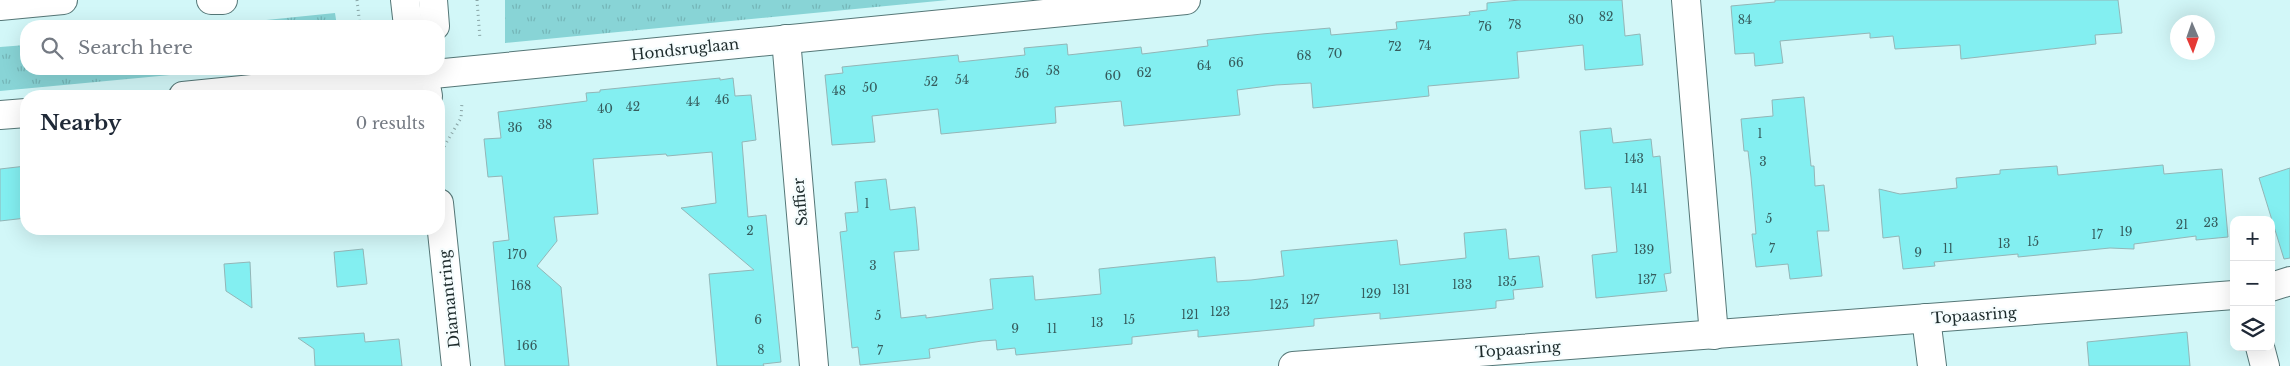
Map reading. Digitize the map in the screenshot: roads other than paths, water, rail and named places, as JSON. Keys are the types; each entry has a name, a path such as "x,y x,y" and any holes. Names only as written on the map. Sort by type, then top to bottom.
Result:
{"street":[{"path":"0,6 63,0"},
{"path":"211,0 223,0"},
{"path":"405,0 407,20"},
{"path":"433,0 435,20"},
{"name":"Hondsruglaan","path":"445,75 1186,0"},
{"path":"1686,0 1714,334"},
{"name":"Saffier","path":"786,39 814,366"},
{"name":"Hondsruglaan","path":"241,90 348,79 445,75"},
{"path":"0,115 20,113"},
{"name":"Diamantring","path":"442,235 456,366"},
{"path":"2275,286 2290,281"},
{"name":"Topaasring","path":"1293,366 2230,295"},
{"path":"1926,318 1932,366"},
{"path":"2261,351 2265,366"}]}
